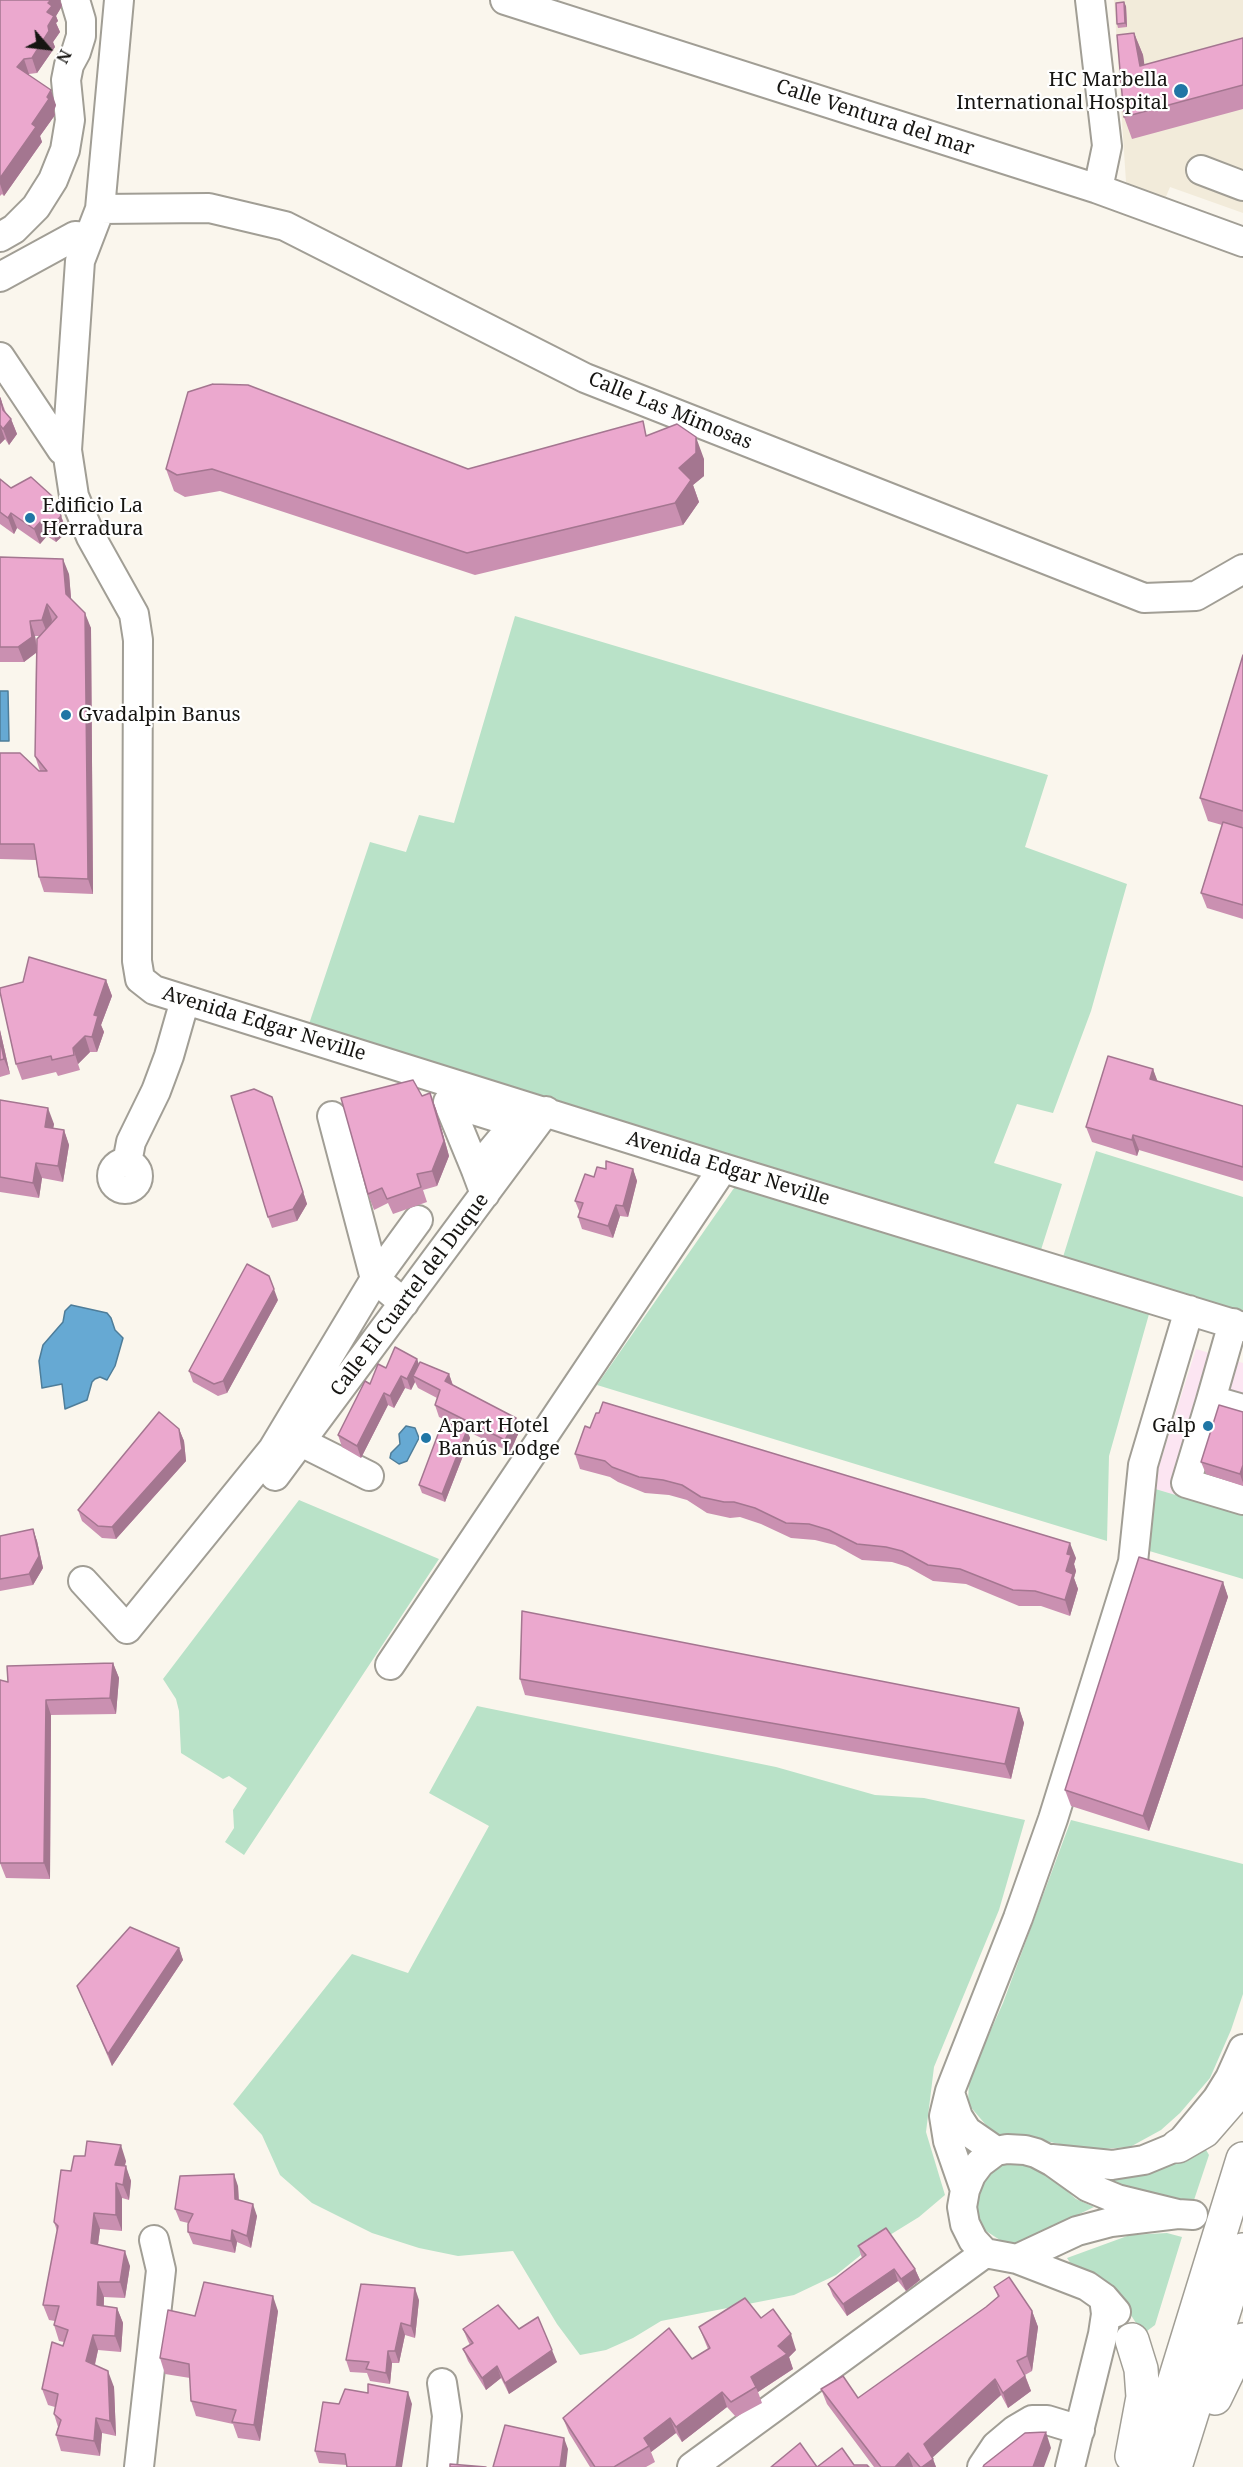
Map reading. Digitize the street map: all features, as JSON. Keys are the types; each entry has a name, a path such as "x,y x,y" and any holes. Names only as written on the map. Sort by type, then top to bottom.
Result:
{"highway":[{"path":"1178,2146 1204,2132 1243,2086"},
{"path":"1148,2467 1243,2159"},
{"path":"1176,2467 1243,2250"},
{"path":"1129,2467 1143,2397 1141,2369 1132,2340"},
{"path":"1176,2467 1208,2416 1223,2378 1243,2340"}],"street":[{"path":"0,237 14,229 36,207 53,180 65,150 70,120 66,80 69,65 81,36 81,20 75,0"},
{"name":"Avenida Edgar Neville","path":"119,0 100,209 80,261 67,450 74,496 96,547 134,614 138,640 137,961 140,979 147,986 174,996 723,1168 1238,1325"},
{"name":"Calle Ventura del mar","path":"505,0 1098,189 1243,242"},
{"path":"1090,0 1107,147 1098,189"},
{"path":"1201,170 1243,186"},
{"name":"Calle Las Mimosas","path":"100,209 209,208 285,226 585,378 1144,598 1196,596 1243,569"},
{"path":"0,277 75,236 89,237"},
{"path":"0,357 62,450 67,450"},
{"path":"127,1162 131,1142 156,1091 169,1056 174,996"},
{"name":"Calle El Cuartel del Duque","path":"273,1478 404,1303 480,1182 546,1111"},
{"path":"332,1116 375,1279 404,1303"},
{"path":"390,1665 723,1168"},
{"path":"83,1581 127,1629 273,1449 375,1279 418,1220"},
{"path":"965,2190 948,2141 944,2116 950,2091 1022,1907 1053,1819 1133,1562 1143,1465 1189,1310"},
{"path":"1238,1325 1211,1400 1186,1483 1243,1500"},
{"path":"1211,1400 1243,1409"},
{"path":"301,1442 369,1476"},
{"path":"1132,2340 1119,2315 1104,2298 1069,2278 1017,2259 985,2253 973,2240 965,2224 962,2207 965,2190 971,2175 980,2163 996,2151 1025,2150 1046,2158 1112,2165 1144,2160 1178,2146 1217,2099 1230,2078 1243,2049"},
{"path":"950,2091 958,2117 967,2131 996,2151"},
{"path":"1017,2259 1077,2231 1111,2222 1185,2215 1117,2199 1088,2187 1046,2158"},
{"path":"140,2467 161,2270 154,2240"},
{"path":"692,2467 985,2253"},
{"path":"1070,2467 1106,2314 1104,2298"},
{"path":"1097,2358 1108,2342 1120,2338 1132,2340"},
{"path":"442,2383 447,2416 442,2467"},
{"path":"982,2467 996,2446 1015,2430 1032,2421 1047,2421 1080,2430"}],"shaded area":[{"name":"HC Marbella International Hospital","path":"1114,0 1243,0 1243,213 1170,187 1165,199 1126,182"},
{"name":"Galp","path":"1196,1349 1243,1363 1243,1515 1152,1488"}],"green space":[{"path":"515,616 1048,775 1025,847 1127,884 1091,1011 1053,1113 1017,1104 994,1163 1062,1184 1039,1256 923,1214 309,1024 370,842 406,852 419,815 454,823"},
{"path":"1096,1151 1243,1197 1243,1313 1063,1257"},
{"path":"741,1178 1151,1307 1109,1456 1107,1541 597,1385"},
{"path":"1152,1488 1243,1515 1243,1579 1146,1550"},
{"path":"299,1500 439,1559 244,1855 225,1842 234,1828 233,1810 247,1788 229,1776 223,1779 181,1753 179,1711 176,1699 163,1679"},
{"path":"477,1706 776,1767 875,1795 924,1798 1025,1820 999,1910 934,2067 926,2132 945,2195 919,2217 872,2246 836,2275 794,2295 661,2321 633,2338 606,2350 580,2355 557,2324 513,2251 458,2256 419,2248 372,2233 312,2203 280,2175 262,2135 233,2104 352,1954 408,1973 489,1826 429,1793"},
{"path":"1071,1820 1243,1864 1243,1994 1231,2030 1210,2078 1180,2113 1161,2130 1130,2147 1089,2150 1040,2140 1002,2138 986,2125 968,2104 969,2079 1003,2003"},
{"path":"1202,2143 1209,2155 1193,2203 1166,2199 1110,2182 1111,2175"},
{"path":"1008,2163 1033,2166 1052,2178 1076,2199 1094,2207 1017,2244 1003,2242 986,2231 977,2219 975,2208 980,2182 994,2168"},
{"path":"1167,2233 1182,2237 1155,2325 1143,2334 1127,2309 1073,2267 1067,2258 1130,2235"}],"water":[{"path":"0,691 8,691 9,741 0,741"},
{"path":"71,1305 107,1313 115,1330 123,1338 115,1366 107,1380 100,1377 95,1379 87,1400 65,1409 62,1384 42,1388 39,1361 43,1345 63,1322 65,1311"},
{"path":"406,1426 415,1428 419,1438 407,1461 399,1464 390,1458 391,1453 400,1444 399,1434"}],"building":[{"path":"0,0 51,0 48,3 52,6 47,12 54,16 48,26 49,31 32,58 24,59 17,67 51,90 47,97 49,99 32,124 36,127 0,178"},
{"path":"1124,2 1125,23 1117,24 1116,3"},
{"path":"1134,33 1140,66 1243,38 1243,85 1124,117 1117,35"},
{"path":"213,384 248,385 468,469 643,421 646,436 677,424 696,437 696,453 679,468 691,480 675,503 467,553 212,469 177,475 166,469 188,392"},
{"path":"0,398 3,410 11,419 3,429 0,425"},
{"path":"31,477 52,496 61,516 51,527 42,520 34,529 11,513 8,518 0,512 0,479 11,488"},
{"name":"Gvadalpin Banus","path":"0,557 63,559 66,594 85,613 88,879 39,877 34,844 0,844 0,753 20,753 39,771 47,771 35,756 37,639 57,617 47,604 42,620 30,621 32,637 18,647 0,647"},
{"path":"1243,655 1243,811 1200,798"},
{"path":"1223,822 1243,828 1243,905 1201,893"},
{"path":"29,957 106,980 94,1015 98,1016 92,1037 85,1036 73,1048 74,1055 52,1060 51,1056 16,1064 0,988 23,982"},
{"path":"0,1039 4,1059 0,1060"},
{"path":"1108,1056 1153,1069 1150,1079 1243,1106 1243,1167 1133,1135 1132,1140 1086,1127"},
{"path":"413,1080 422,1096 430,1093 444,1141 432,1171 417,1174 421,1187 387,1199 382,1188 368,1194 341,1098"},
{"path":"254,1089 272,1097 303,1192 293,1209 268,1217 231,1096"},
{"path":"0,1100 48,1108 45,1127 64,1130 58,1166 36,1163 33,1183 0,1177"},
{"path":"606,1161 633,1169 623,1206 616,1205 608,1226 578,1217 583,1203 575,1201 585,1174 594,1177 597,1167 606,1169"},
{"path":"247,1264 269,1276 274,1289 223,1381 214,1384 189,1371"},
{"path":"395,1347 417,1359 407,1379 401,1376 390,1396 384,1393 357,1446 338,1435 365,1381 370,1384 378,1364 386,1368"},
{"path":"420,1362 449,1374 445,1381 516,1418 505,1440 435,1405 440,1390 413,1376"},
{"path":"603,1402 1070,1543 1067,1554 1071,1555 1066,1571 1073,1574 1065,1600 1035,1591 1013,1590 960,1569 928,1565 902,1551 857,1544 829,1530 809,1524 786,1523 755,1508 701,1497 682,1485 639,1477 612,1467 605,1461 575,1454 585,1426 590,1428"},
{"path":"1219,1405 1243,1412 1243,1465 1240,1474 1201,1462"},
{"path":"159,1412 179,1429 182,1449 112,1527 98,1526 78,1510"},
{"path":"443,1421 467,1430 442,1494 419,1485"},
{"path":"33,1529 39,1556 29,1574 0,1579 0,1536"},
{"path":"1139,1557 1223,1582 1143,1816 1065,1790"},
{"path":"522,1611 1019,1708 1005,1764 520,1679"},
{"path":"113,1663 110,1698 46,1700 44,1863 0,1863 0,1680 8,1682 7,1666"},
{"path":"130,1927 179,1948 108,2054 77,1986"},
{"path":"87,2141 121,2145 115,2165 126,2166 123,2185 116,2183 116,2215 94,2213 91,2243 125,2251 120,2282 98,2282 97,2305 117,2308 115,2336 93,2335 86,2361 108,2371 110,2421 96,2418 94,2441 56,2435 61,2420 54,2414 58,2394 42,2389 52,2342 63,2346 68,2330 54,2325 59,2306 43,2305 58,2226 54,2222 61,2170 71,2171 74,2156 85,2156"},
{"path":"234,2174 235,2199 253,2204 247,2236 232,2230 231,2241 188,2232 188,2224 193,2214 175,2209 180,2176"},
{"path":"886,2228 915,2269 901,2279 894,2269 843,2304 828,2284 866,2255 858,2246"},
{"path":"1009,2277 1032,2311 1027,2356 1017,2361 1025,2376 1003,2393 995,2379 924,2444 933,2459 922,2467 908,2453 895,2467 881,2467 821,2389 843,2376 858,2398 986,2307 999,2296 994,2287"},
{"path":"204,2282 273,2296 254,2425 232,2422 236,2410 191,2401 189,2364 160,2358 168,2310 195,2316"},
{"path":"361,2284 415,2288 411,2326 401,2323 395,2351 388,2351 386,2373 366,2369 369,2362 346,2360"},
{"path":"745,2298 761,2318 773,2309 791,2334 778,2346 787,2354 751,2377 756,2387 731,2402 722,2392 676,2427 670,2418 644,2438 649,2446 614,2467 595,2467 563,2418 669,2328 692,2359 710,2348 699,2327"},
{"path":"498,2305 519,2329 538,2317 552,2350 505,2383 497,2366 482,2378 463,2349 473,2343 463,2329"},
{"path":"368,2384 408,2392 396,2467 347,2467 345,2454 315,2451 323,2402 339,2404 345,2389 368,2393"},
{"path":"505,2425 564,2438 560,2467 493,2467"},
{"path":"1046,2432 1033,2467 983,2467 1025,2433"},
{"path":"800,2443 817,2467 771,2467"},
{"path":"842,2448 854,2465 869,2467 817,2467"},
{"path":"450,2464 486,2467 450,2467"}],"place":[{"name":"HC Marbella International Hospital","path":"1181,91"},
{"name":"Edificio La Herradura","path":"30,518"},
{"name":"Gvadalpin Banus","path":"66,715"},
{"name":"Galp","path":"1208,1426"},
{"name":"Apart Hotel Banús Lodge","path":"426,1438"}]}
